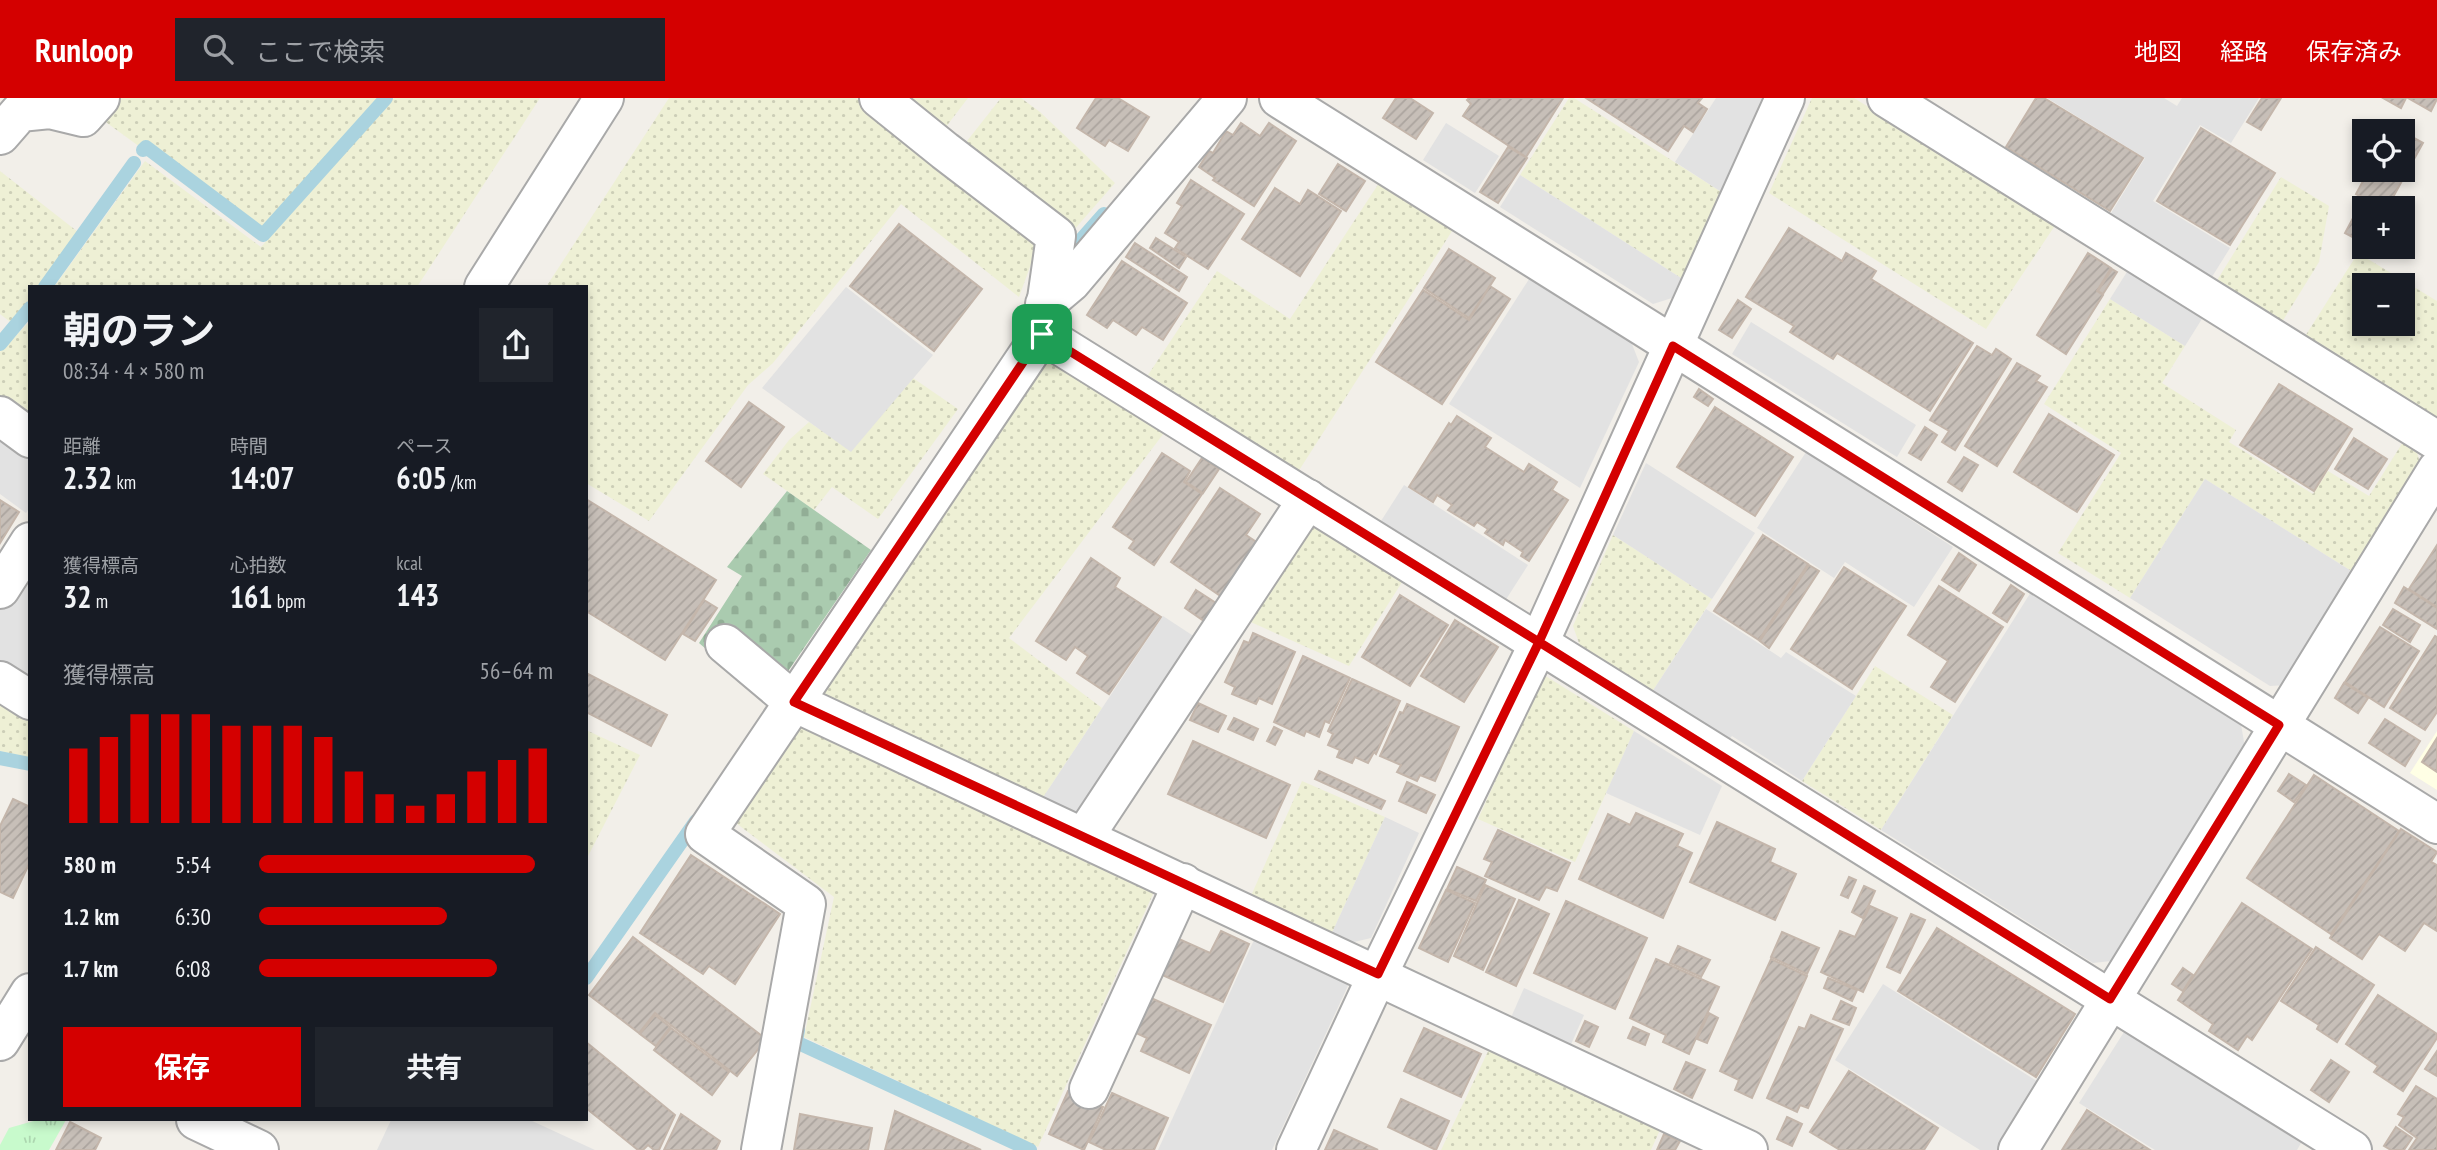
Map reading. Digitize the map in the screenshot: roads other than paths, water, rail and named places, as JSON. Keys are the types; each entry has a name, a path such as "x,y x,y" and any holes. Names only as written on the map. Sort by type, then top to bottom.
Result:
{"street":[{"path":"0,135 20,111 50,109 83,117 100,98"},
{"path":"485,285 604,98"},
{"path":"880,98 944,151 1056,236 1043,319"},
{"path":"761,1150 806,904 705,834 1043,319 1071,282 1227,98"},
{"path":"1279,98 2437,824"},
{"path":"1296,1150 1539,642 1785,98"},
{"path":"1887,98 2437,441"},
{"path":"1043,319 1308,499 2352,1150"},
{"path":"0,416 28,437"},
{"path":"2018,1150 2437,470"},
{"path":"1084,837 1308,499"},
{"path":"0,589 28,545"},
{"path":"725,644 794,702 1748,1150"},
{"path":"0,681 28,699"},
{"path":"1089,1089 1183,883"},
{"path":"9,1035 28,997"},
{"path":"198,1121 259,1150"}],"waterway":[{"path":"143,150 146,147 263,235 386,98"},
{"path":"46,285 134,163"},
{"path":"1073,249 1104,214"},
{"path":"0,344 28,310"},
{"path":"0,758 28,764"},
{"path":"588,975 696,821"},
{"path":"798,1030 796,1042 1030,1150"}]}
